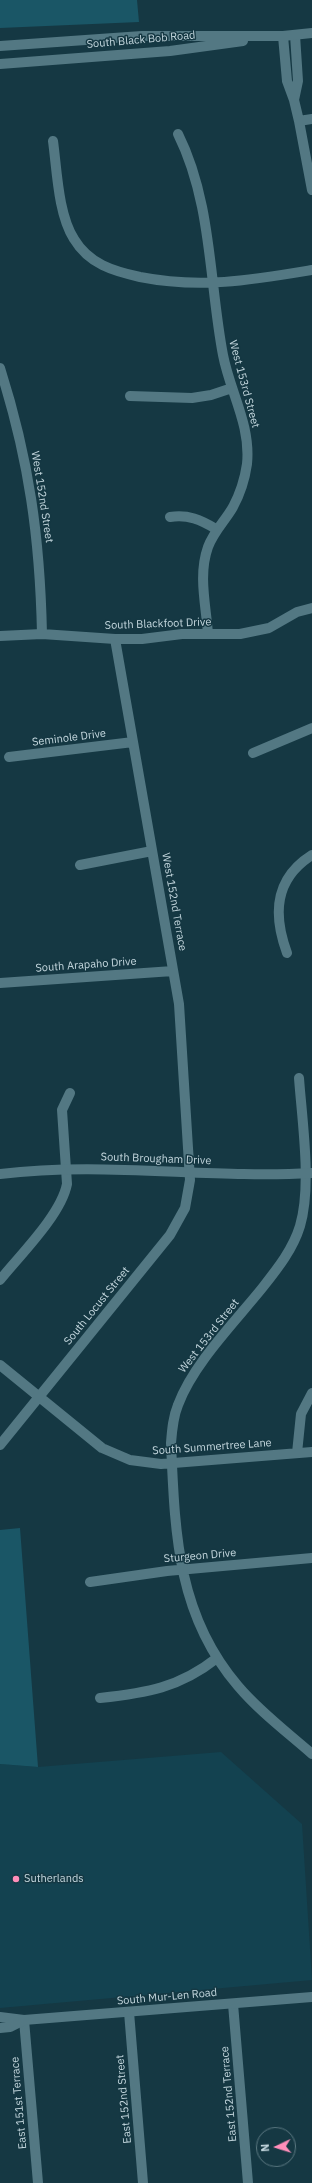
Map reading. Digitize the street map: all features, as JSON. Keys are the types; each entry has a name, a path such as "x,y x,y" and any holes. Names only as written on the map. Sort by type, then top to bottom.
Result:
{"street":[{"name":"South Black Bob Road","path":"0,64 170,51 312,33"},
{"path":"294,100 298,81 296,35"},
{"name":"South Black Bob Road","path":"0,46 142,36 283,36"},
{"path":"283,36 287,81 294,100 299,121 312,190"},
{"path":"299,121 312,119"},
{"name":"West 153rd Street","path":"178,134 189,160 199,198 208,242 223,357 244,426 248,454 239,495 233,507 216,529 207,549 202,570 208,634"},
{"path":"53,141 60,192 69,228 77,244 87,256 106,269 161,281 213,284 242,282 312,270"},
{"name":"West 152nd Street","path":"0,368 21,440 31,491 39,558 42,634"},
{"path":"130,396 192,398 211,395 232,388"},
{"path":"170,517 193,517 216,529"},
{"name":"South Blackfoot Drive","path":"0,636 42,634 115,639 208,634 240,634 269,628 297,612 312,608"},
{"name":"West 152nd Terrace","path":"115,639 179,1004 190,1152 189,1172"},
{"path":"253,753 312,728"},
{"name":"Seminole Drive","path":"9,757 133,742"},
{"path":"80,865 152,851"},
{"path":"287,953 280,932 278,918 282,891 296,868 312,855"},
{"name":"South Arapaho Drive","path":"0,983 174,970"},
{"name":"West 153rd Street","path":"299,1078 309,1173 301,1224 287,1255 198,1367 185,1388 173,1425 172,1463 182,1570 194,1612 208,1642 217,1658 238,1687 259,1708 312,1754"},
{"path":"0,1280 62,1201 67,1184 62,1110 70,1093"},
{"name":"South Brougham Drive","path":"0,1174 65,1170 130,1169 189,1172 309,1173"},
{"name":"South Locust Street","path":"0,1445 178,1224 186,1208 190,1190 189,1172"},
{"path":"0,1365 39,1397"},
{"path":"297,1454 301,1414 312,1393"},
{"name":"South Summertree Lane","path":"39,1397 102,1448 117,1455 146,1464 312,1452"},
{"name":"Sturgeon Drive","path":"90,1582 182,1570 312,1558"},
{"path":"100,1698 146,1692 171,1685 197,1673 217,1658"},
{"name":"South Mur-Len Road","path":"0,2016 24,2020 312,1998"},
{"name":"East 152nd Terrace","path":"233,2004 248,2183"},
{"name":"East 152nd Street","path":"129,2012 143,2183"},
{"name":"South Mur-Len Road","path":"0,2028 10,2027 24,2020"},
{"name":"East 151st Terrace","path":"24,2020 38,2183"}],"shaded area":[{"path":"0,0 137,0 139,22 0,28"},
{"path":"20,1528 38,1767 0,1764 0,1530"},
{"path":"221,1752 302,1824 312,1980 0,2008 0,1764 38,1767"}],"place":[{"name":"Sutherlands","path":"16,1879"}]}
